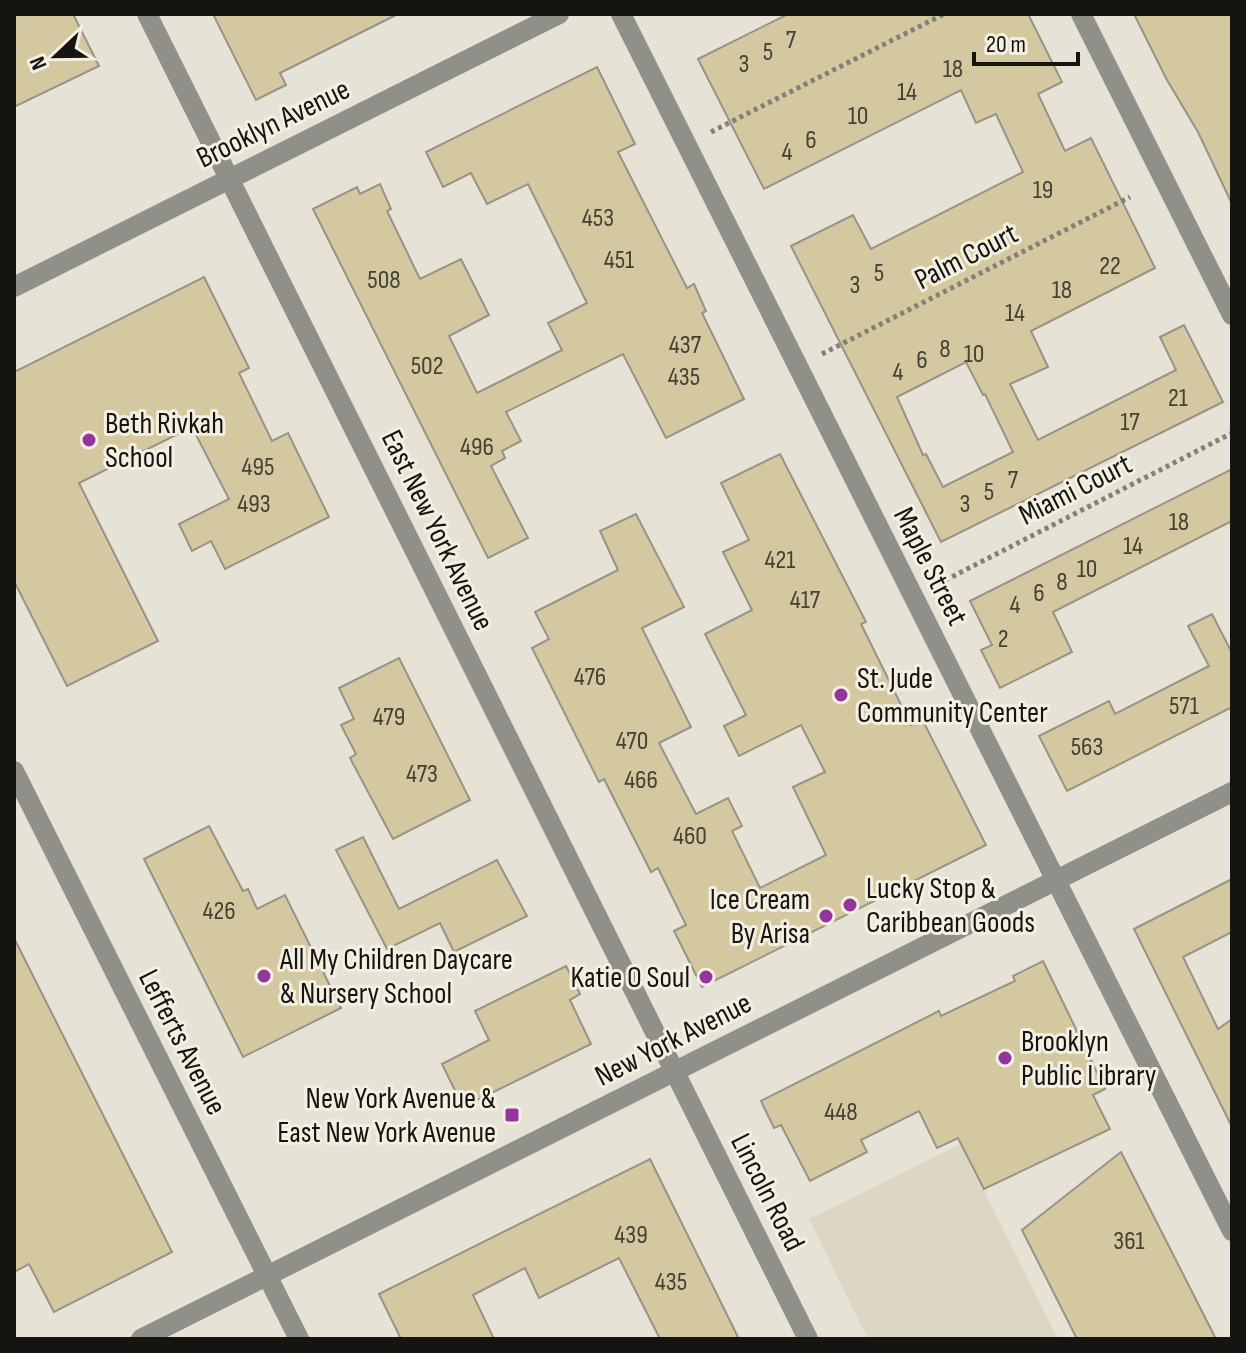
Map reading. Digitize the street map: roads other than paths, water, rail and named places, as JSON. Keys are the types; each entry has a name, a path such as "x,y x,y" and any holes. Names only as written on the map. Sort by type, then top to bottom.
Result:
{"street":[{"name":"East New York Avenue","path":"147,14 674,1072"},
{"name":"Brooklyn Avenue","path":"14,287 559,14"},
{"name":"Maple Street","path":"621,14 1232,1231"},
{"path":"1081,14 1232,315"},
{"name":"Lefferts Avenue","path":"14,771 299,1339"},
{"name":"New York Avenue","path":"141,1339 1232,792"},
{"name":"Lincoln Road","path":"674,1072 808,1339"}],"place":[{"name":"Beth Rivkah School","path":"89,440"},
{"name":"St. Jude Community Center","path":"841,695"},
{"name":"Lucky Stop & Caribbean Goods","path":"850,905"},
{"name":"Ice Cream By Arisa","path":"826,916"},
{"name":"All My Children Daycare & Nursery School","path":"264,976"},
{"name":"Katie O Soul","path":"706,977"},
{"name":"Brooklyn Public Library","path":"1005,1058"},
{"name":"New York Avenue & East New York Avenue","path":"512,1115"}]}
